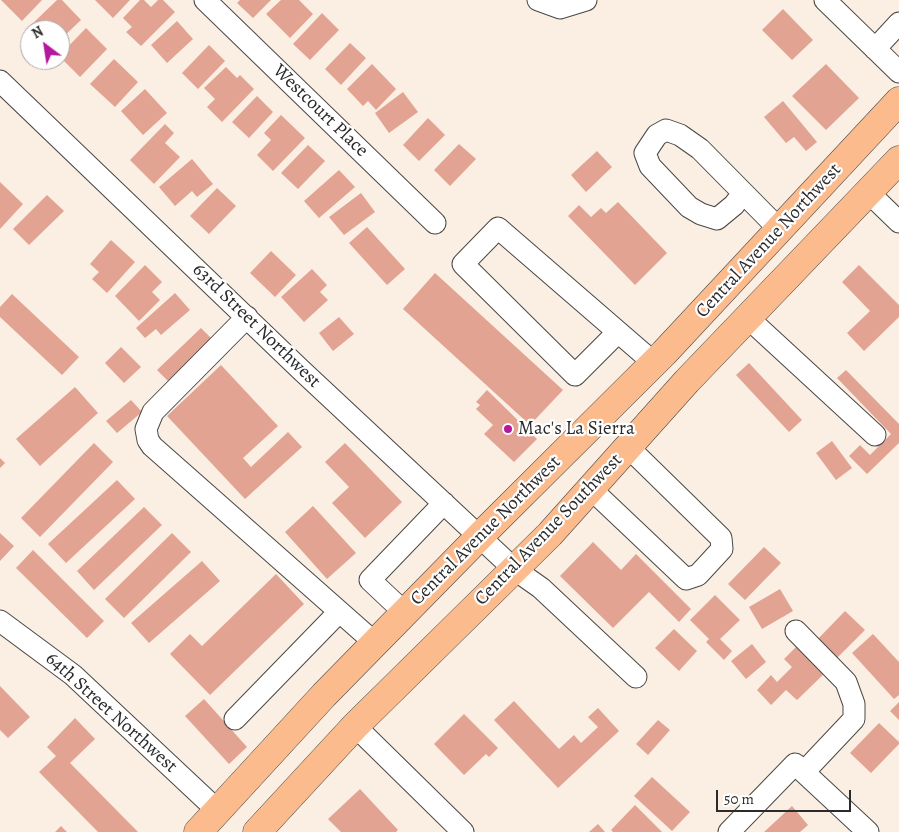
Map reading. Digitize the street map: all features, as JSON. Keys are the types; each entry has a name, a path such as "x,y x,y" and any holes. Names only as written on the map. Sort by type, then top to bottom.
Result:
{"main road":[{"name":"Central Avenue Northwest","path":"198,832 324,695 654,363 899,101"},
{"name":"Central Avenue Southwest","path":"257,832 355,726 550,534 687,381 899,160"}],"street":[{"name":"Westcourt Place","path":"205,0 434,223"},
{"path":"538,0 560,8 586,0"},
{"path":"825,0 899,72"},
{"path":"875,48 899,23"},
{"name":"63rd Street Northwest","path":"0,81 246,318 514,569 541,588 636,678"},
{"path":"744,193 734,205 717,219 701,214 688,207 650,166 645,153 657,135 666,130 680,135 700,149 744,193 780,230"},
{"path":"868,192 899,222"},
{"path":"618,332 575,375 463,264 498,228 654,363"},
{"path":"246,318 154,412 146,429 148,440 152,446 375,643"},
{"path":"748,318 875,435"},
{"path":"591,489 686,578 698,575 722,549 721,538 628,447"},
{"path":"405,613 370,580 444,503"},
{"path":"235,719 338,612"},
{"name":"64th Street Northwest","path":"0,621 73,675 218,811"},
{"path":"729,832 854,719 854,704 846,682 796,631"},
{"path":"355,726 463,832"},
{"path":"799,768 868,832"}],"building":[{"path":"1,0 42,0 23,20"},
{"path":"57,0 62,0 81,20 70,30 70,20 36,20"},
{"path":"95,0 130,0 113,18"},
{"path":"140,0 144,0 151,7 158,0 163,0 175,12 141,46 126,32 132,27 123,18"},
{"path":"240,0 271,0 253,18 237,3"},
{"path":"281,0 299,0 313,14 290,38 266,14"},
{"path":"783,9 813,40 792,60 762,30"},
{"path":"322,13 339,30 310,60 293,44"},
{"path":"177,21 193,39 167,63 151,45"},
{"path":"86,28 107,49 80,77 70,67 70,45"},
{"path":"350,43 366,58 341,85 325,69"},
{"path":"209,45 225,61 198,89 182,73"},
{"path":"114,59 138,82 115,107 90,84"},
{"path":"372,64 396,89 376,110 368,101 363,106 347,89"},
{"path":"826,64 859,98 826,130 792,96"},
{"path":"226,67 237,78 240,75 254,89 222,122 207,107 215,99 204,88"},
{"path":"145,89 167,113 143,135 121,111"},
{"path":"403,92 418,112 389,133 375,113"},
{"path":"257,96 273,112 249,138 232,122"},
{"path":"783,101 817,142 806,151 794,137 786,143 764,117"},
{"path":"281,115 305,138 273,171 257,155 271,140 264,133"},
{"path":"428,118 445,135 419,161 403,145"},
{"path":"165,124 174,133 165,143 180,157 154,184 130,160"},
{"path":"459,144 476,159 450,186 434,170"},
{"path":"308,145 325,161 298,189 281,173"},
{"path":"597,151 612,167 586,192 571,175"},
{"path":"192,159 213,184 197,197 192,191 175,206 159,187"},
{"path":"339,170 355,187 319,218 304,201"},
{"path":"0,182 23,204 0,229"},
{"path":"217,188 236,206 209,234 190,216"},
{"path":"361,193 375,212 344,235 329,217"},
{"path":"47,195 64,211 29,245 13,229"},
{"path":"618,202 667,253 635,285 568,216 579,205 591,217 601,208 606,213"},
{"path":"367,227 405,269 387,285 349,243"},
{"path":"111,240 135,262 107,293 92,279 99,272 90,264"},
{"path":"271,251 296,275 275,297 250,273"},
{"path":"145,265 162,282 152,292 160,300 139,321 115,296"},
{"path":"859,265 899,305 899,317 864,351 847,333 870,311 842,282"},
{"path":"312,269 327,285 320,292 328,300 304,322 281,297"},
{"path":"435,273 563,390 530,425 403,309"},
{"path":"175,293 190,310 161,335 156,329 145,338 136,328"},
{"path":"12,294 79,357 62,375 0,317 0,307"},
{"path":"339,317 354,334 333,351 319,333"},
{"path":"201,328 212,339 168,381 157,370"},
{"path":"121,347 141,367 124,383 105,363"},
{"path":"749,363 802,420 789,432 736,375"},
{"path":"221,365 278,426 243,458 251,467 288,432 302,447 245,499 167,416"},
{"path":"846,370 899,424 899,443 867,474 849,456 860,445 870,455 891,434 837,378"},
{"path":"75,387 98,413 40,466 16,439"},
{"name":"Mac's La Sierra","path":"487,390 537,439 514,462 484,434 493,425 476,409 480,405 476,402"},
{"path":"131,400 142,412 117,433 106,421"},
{"path":"832,441 852,468 836,480 816,453"},
{"path":"94,443 113,462 40,537 21,518"},
{"path":"345,443 402,502 365,538 332,503 349,487 325,462"},
{"path":"0,458 5,463 0,468"},
{"path":"117,480 135,499 66,563 48,544"},
{"path":"313,506 356,553 327,579 285,532"},
{"path":"144,507 162,525 94,590 77,571"},
{"path":"0,533 14,546 0,561"},
{"path":"172,533 191,552 124,618 105,599"},
{"path":"593,542 621,570 636,554 691,609 679,622 649,592 613,628 560,576"},
{"path":"764,547 781,563 745,600 728,584"},
{"path":"33,550 104,621 87,638 16,568"},
{"path":"202,561 220,581 149,643 131,623"},
{"path":"276,574 304,604 210,695 170,654 190,634 202,646"},
{"path":"780,589 793,611 762,629 749,607"},
{"path":"715,595 740,620 720,639 732,651 724,660 706,642 709,639 690,620"},
{"path":"845,611 865,630 834,661 815,642"},
{"path":"674,629 697,651 679,671 655,648"},
{"path":"873,634 899,662 899,695 894,699 852,653"},
{"path":"800,643 827,671 797,700 786,690 771,705 757,690 771,675 777,682 792,667 784,659"},
{"path":"752,644 766,662 746,679 731,661"},
{"path":"0,686 30,717 8,738 0,730"},
{"path":"204,699 247,747 229,764 185,716"},
{"path":"514,701 559,749 574,735 581,743 598,727 588,717 598,708 619,731 558,788 494,720"},
{"path":"899,702 899,720 890,711"},
{"path":"464,714 498,748 489,757 486,754 464,775 434,744"},
{"path":"75,718 95,739 70,763 138,832 98,832 39,772 56,756 47,747"},
{"path":"658,720 670,730 648,755 636,744"},
{"path":"879,723 899,744 871,773 850,753"},
{"path":"652,777 690,812 672,831 634,796"},
{"path":"360,789 398,830 396,832 341,832 328,819"},
{"path":"635,805 662,832 613,832 611,830"},
{"path":"792,806 808,825 800,832 764,832"},
{"path":"598,824 605,832 589,832"},
{"path":"61,826 67,832 55,832"}],"place":[{"name":"Mac's La Sierra","path":"508,429"}]}
